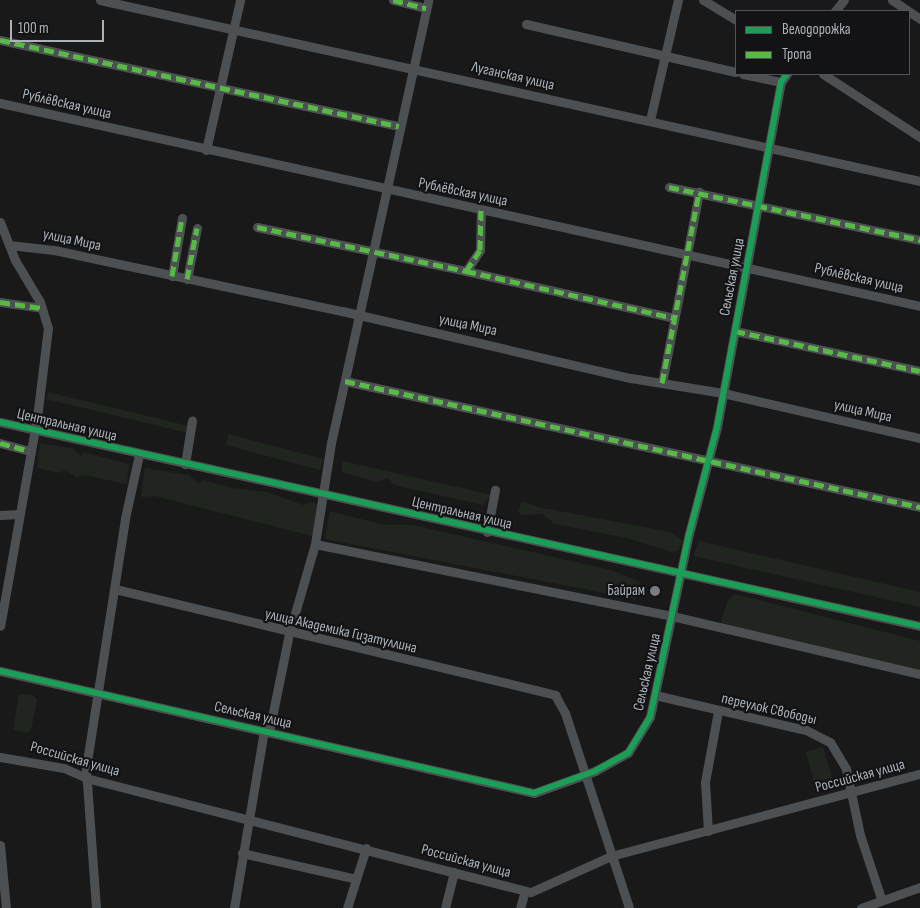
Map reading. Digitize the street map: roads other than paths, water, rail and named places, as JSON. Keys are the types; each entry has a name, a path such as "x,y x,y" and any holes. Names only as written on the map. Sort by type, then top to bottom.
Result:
{"street":[{"name":"Луганская улица","path":"100,0 769,146 920,182"},
{"path":"206,150 240,0"},
{"path":"234,908 242,853 267,731 289,634 315,544 325,493 331,443 427,4 393,0"},
{"path":"650,120 667,56 670,24 678,0"},
{"path":"703,0 735,19"},
{"path":"836,10 844,0"},
{"path":"892,0 907,10"},
{"path":"526,24 735,72"},
{"path":"0,40 400,126"},
{"path":"748,75 781,82"},
{"name":"Сельская улица","path":"0,672 97,692 534,793 615,761 636,745 650,718 681,575 709,460 781,82 786,75"},
{"path":"824,75 920,137"},
{"name":"Рублёвская улица","path":"0,103 386,190 920,306"},
{"path":"669,187 759,204 920,240"},
{"path":"662,383 699,192"},
{"path":"466,271 480,250 481,210"},
{"path":"172,276 182,218"},
{"path":"0,222 9,245 42,308 48,328 34,430 0,626"},
{"path":"257,227 466,271 674,318"},
{"path":"186,279 197,228"},
{"name":"улица Мира","path":"9,245 54,250 662,383 723,393 920,438"},
{"path":"0,302 42,308"},
{"path":"734,331 920,371"},
{"path":"345,381 920,507"},
{"path":"184,464 192,421"},
{"name":"Центральная улица","path":"0,422 140,455 325,493 487,532 920,626"},
{"path":"0,443 29,451"},
{"path":"96,908 86,778 97,692 115,590 125,518 140,455"},
{"path":"487,532 495,490"},
{"path":"0,515 19,514"},
{"path":"315,544 672,616 920,674"},
{"name":"улица Академика Гизатуллина","path":"115,590 560,699 585,774"},
{"name":"переулок Свободы","path":"655,695 824,737 841,756 852,794 860,835 881,898"},
{"path":"708,831 705,782 718,711"},
{"name":"Российская улица","path":"0,757 64,768 86,778 250,817 525,891 542,889 611,856 852,794 920,774"},
{"path":"585,774 629,908"},
{"path":"0,845 2,884 6,908"},
{"path":"347,908 366,848"},
{"path":"242,853 356,879"},
{"path":"445,908 454,872"},
{"path":"861,908 881,898 920,887"},
{"path":"520,908 525,891"}],"place":[{"name":"Байрам","path":"655,591"}]}
